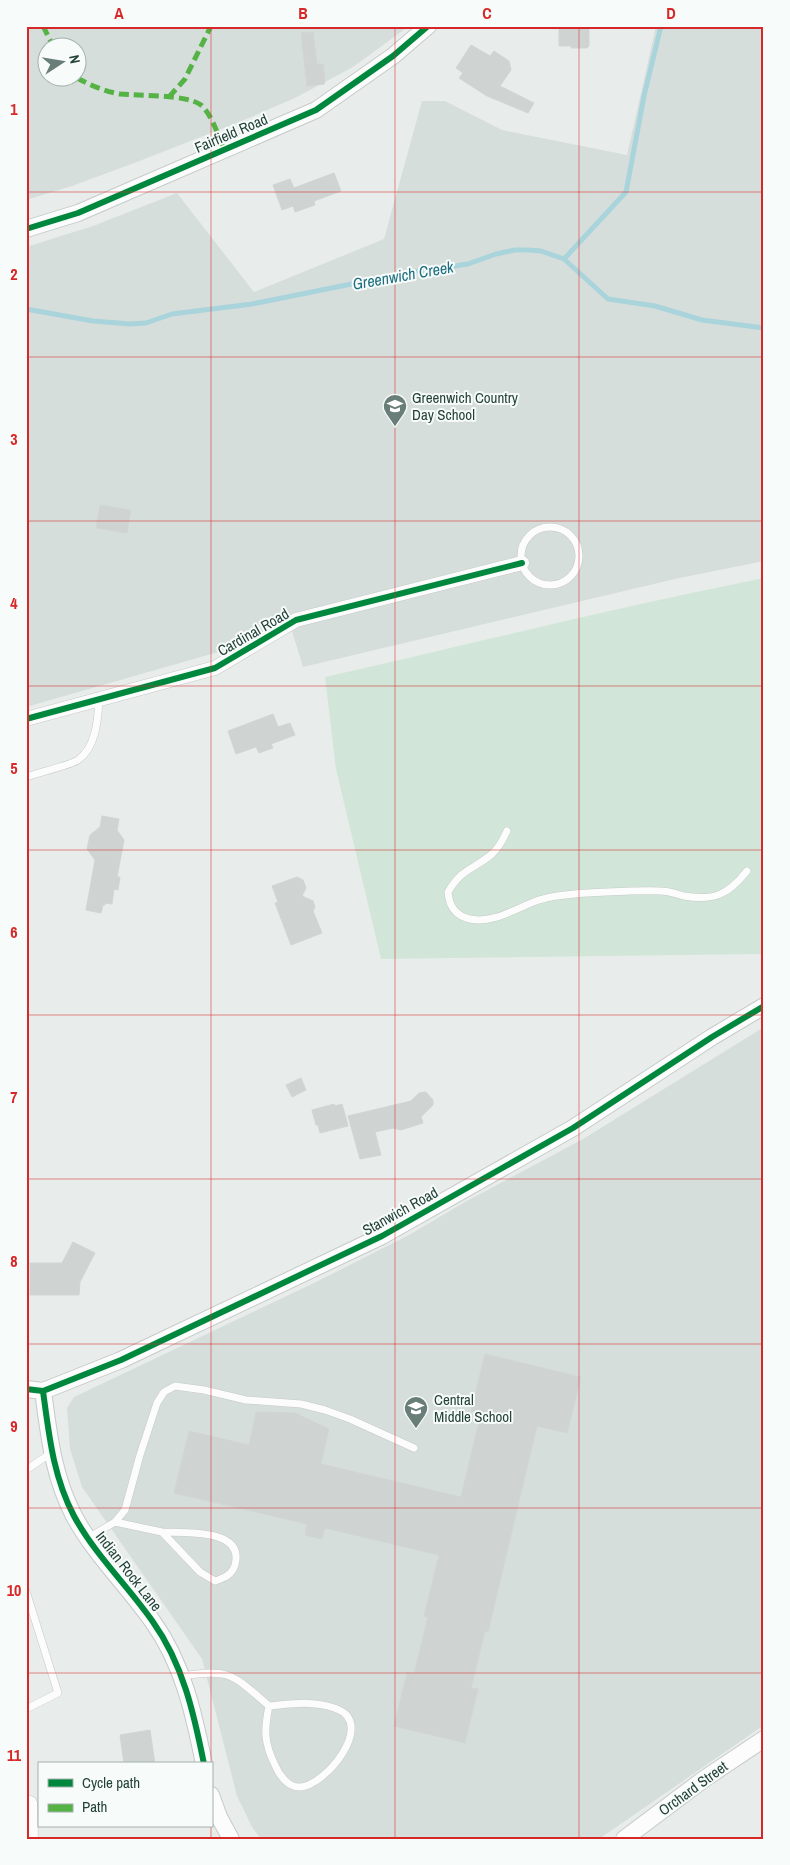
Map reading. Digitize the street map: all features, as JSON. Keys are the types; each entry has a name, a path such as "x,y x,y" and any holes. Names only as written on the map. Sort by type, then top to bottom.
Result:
{"street":[{"name":"Fairfield Road","path":"26,229 78,212 316,110 392,56 428,26"},
{"name":"Cardinal Road","path":"26,718 215,668 296,620 522,563"},
{"name":"Stanwich Road","path":"26,1389 43,1391 121,1360 382,1236 573,1128 712,1037 764,1006"},
{"name":"Indian Rock Lane","path":"43,1391 51,1453 56,1472 74,1515 88,1538 153,1621 168,1646 181,1676 195,1721 204,1762"},
{"name":"Orchard Street","path":"624,1839 704,1779 764,1740"},
{"path":"212,1798 231,1839"},
{"path":"30,1803 31,1839"}],"lane":[{"path":"554,527 563,530 571,536 579,553 575,572 560,584 540,584 525,572 522,563 521,553 529,536 536,530 545,528 554,527"},
{"path":"26,777 78,761 91,746 99,712 99,699"},
{"path":"507,831 500,845 492,854 464,872 448,892 452,908 460,916 472,920 504,916 538,900 550,897 587,894 665,891 703,898 716,896 733,887 746,871"},
{"path":"88,1538 115,1522 125,1510 140,1454 157,1403 164,1392 175,1386 204,1390 246,1400 301,1404 325,1410 350,1419 414,1448"},
{"path":"26,1470 51,1453"},
{"path":"115,1522 162,1532 213,1535 225,1539 232,1545 236,1559 233,1570 225,1578 215,1580 200,1572 162,1532"},
{"path":"26,1591 58,1693 26,1708"},
{"path":"181,1676 220,1672 239,1680 269,1706 315,1704 338,1709 350,1720 353,1731 345,1749 329,1770 308,1786 297,1787 286,1782 276,1768 266,1745 265,1727 269,1706"}],"shaded area":[{"path":"26,26 409,26 353,67 297,97 249,118 72,186 26,200"},
{"name":"Greenwich Country Day School","path":"656,26 764,26 764,561 675,579 303,667 292,631 26,707 26,247 93,226 177,193 254,292 384,239 422,101 445,101 502,130 627,155"},
{"name":"Central Middle School","path":"764,1027 764,1725 599,1839 261,1839 252,1827 237,1796 202,1659 82,1487 70,1449 67,1408 74,1397 316,1282 409,1235 465,1202 583,1139"}],"green space":[{"path":"764,578 764,954 381,959 336,769 325,677 599,613"}],"building":[{"path":"559,26 589,26 589,46 587,48 571,48 571,46 559,46"},
{"path":"313,32 317,64 323,64 325,80 324,84 307,86 301,33"},
{"path":"471,45 490,56 494,51 509,61 511,70 500,86 534,103 528,113 487,96 459,78 463,73 456,68"},
{"path":"334,173 341,191 314,201 315,205 295,212 293,206 282,210 273,185 290,179 294,188"},
{"path":"100,505 131,510 127,533 96,528"},
{"path":"273,714 278,727 290,723 295,735 271,744 273,748 259,753 256,747 236,754 228,731"},
{"path":"102,816 119,819 117,830 124,840 117,877 120,877 118,890 114,889 112,904 105,903 101,913 86,910 95,860 87,849 90,835 100,827"},
{"path":"297,877 303,880 306,888 302,896 313,901 315,907 313,911 322,933 291,945 275,903 278,902 272,886"},
{"path":"301,1078 306,1090 292,1097 286,1085"},
{"path":"426,1092 433,1100 433,1105 421,1117 423,1123 401,1130 393,1128 375,1132 381,1155 360,1159 348,1116 411,1101 419,1093"},
{"path":"334,1104 335,1106 342,1104 348,1126 320,1133 312,1110"},
{"path":"73,1242 95,1253 80,1282 79,1295 30,1295 30,1263 62,1263"},
{"path":"485,1354 581,1377 567,1433 537,1426 488,1632 485,1631 471,1688 478,1689 465,1743 394,1726 407,1673 414,1674 428,1617 424,1616 439,1555 325,1528 322,1539 305,1535 307,1524 174,1493 189,1431 249,1445 256,1412 295,1413 329,1429 321,1464 461,1497 481,1413 471,1411"},
{"path":"150,1730 155,1762 124,1762 120,1735"}],"waterway":[{"path":"564,259 626,192 644,96 661,26"},
{"name":"Greenwich Creek","path":"26,309 93,321 130,324 146,323 172,314 252,304 406,273 468,264 496,254 515,250 529,250 541,251 564,259 608,299 655,306 702,320 764,328"}],"marked path":[{"path":"43,26 49,38"},
{"path":"169,97 185,79 211,26"},
{"path":"88,83 120,94 174,97 194,101 205,109 224,150"}],"cycle path":[{"path":"26,229 78,213 316,110 393,56 428,26"},
{"path":"26,719 215,668 296,620 522,563"},
{"path":"26,1389 43,1391 121,1360 382,1236 573,1128 712,1037 764,1006"},
{"path":"43,1391 53,1455 67,1501 82,1530 153,1622 172,1655 186,1690 204,1762"}],"place":[{"name":"Greenwich Country Day School","path":"395,427"},
{"name":"Central Middle School","path":"416,1429"}]}
